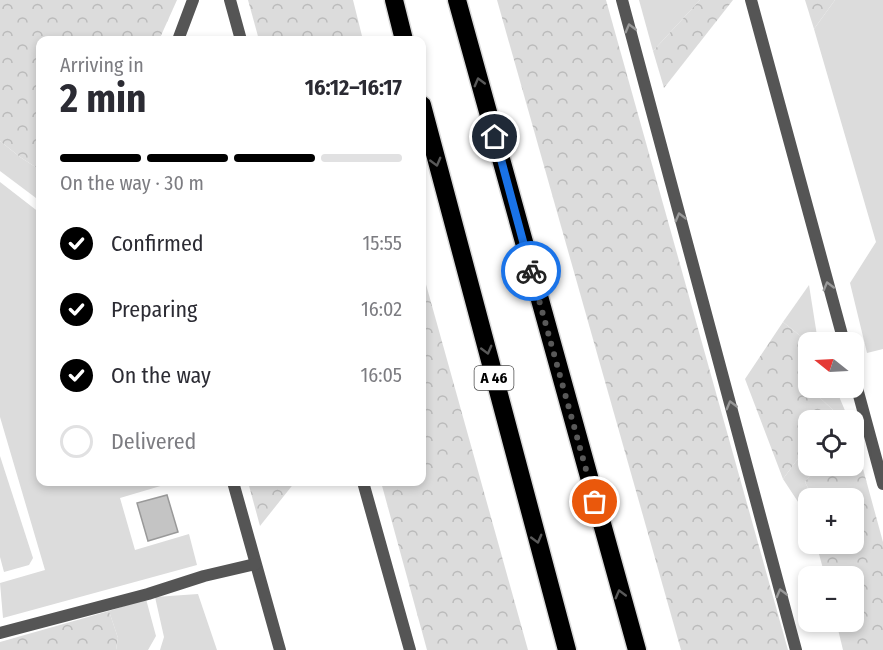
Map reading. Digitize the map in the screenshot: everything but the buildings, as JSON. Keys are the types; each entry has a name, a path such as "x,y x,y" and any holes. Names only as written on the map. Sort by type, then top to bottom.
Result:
{"highway":[{"path":"394,0 403,36"},
{"path":"457,0 637,650"},
{"name":"A 46","path":"426,120 567,650"}],"lane":[{"path":"180,36 193,0"},
{"path":"230,0 240,36"},
{"path":"622,0 796,650"},
{"path":"751,0 841,332"},
{"path":"860,398 883,484"},
{"path":"234,486 280,650"},
{"path":"364,486 410,650"},
{"path":"0,633 255,564"}],"green space":[{"path":"0,0 177,0 161,36 36,36 36,167 0,141"},
{"path":"248,0 353,0 362,36 258,36"},
{"path":"497,0 606,0 788,650 681,650"},
{"path":"639,0 700,0 653,51"},
{"path":"700,0 733,0 664,88 653,51"},
{"path":"805,0 835,0 814,29"},
{"path":"835,0 883,0 883,349 867,353 864,332 862,332 850,283 876,242 814,29"},
{"path":"0,141 36,167 36,198 0,171"},
{"path":"0,182 36,210 36,486 160,486 120,498 135,550 189,534 197,565 3,618 0,583 45,570 0,417"},
{"path":"426,284 528,650 427,650 382,486 426,486"},
{"path":"809,285 816,332 798,332 798,334 783,322"},
{"path":"783,322 798,334 798,398 820,398 833,410 798,410 798,459 783,479 745,379"},
{"path":"820,398 840,398 845,410 833,410"},
{"path":"0,456 33,558 29,565 4,572 0,557"},
{"path":"798,459 798,476 810,476 805,482 808,488 798,488 798,502 783,479"},
{"path":"864,473 883,542 883,650 843,650 839,632 864,632 864,566 822,566 819,554 864,554 864,488 808,488 805,482 810,476 864,476"},
{"path":"249,486 292,486 260,526"},
{"path":"198,594 217,650 160,650 164,637 155,597"},
{"path":"146,599 156,636 148,650 116,650 118,638 109,611"},
{"path":"109,611 118,638 116,650 0,650 0,642"}],"way so far":[{"path":"531,271 595,502"}],"route":[{"path":"495,137 531,271"}]}
